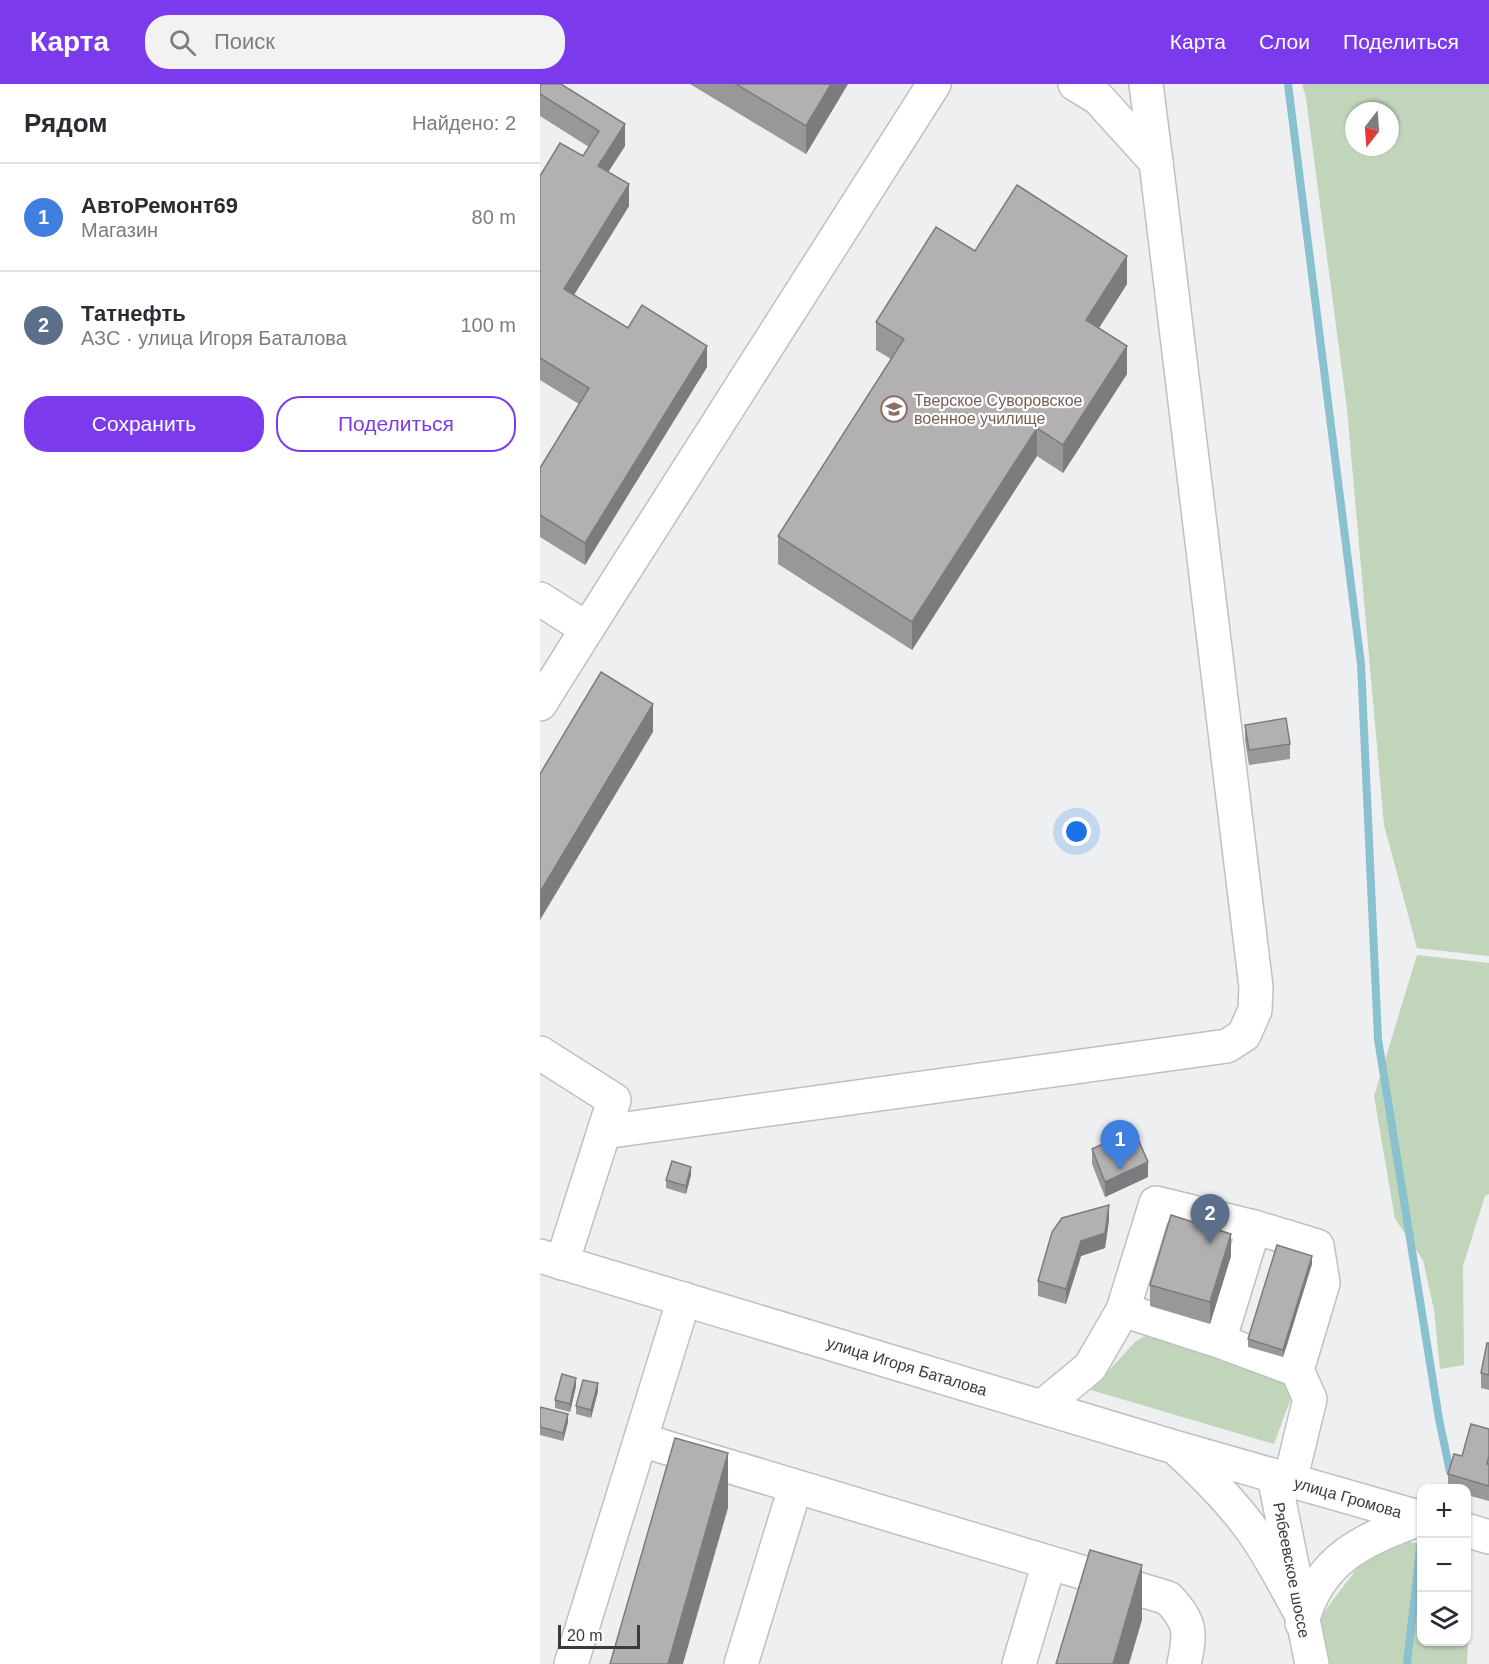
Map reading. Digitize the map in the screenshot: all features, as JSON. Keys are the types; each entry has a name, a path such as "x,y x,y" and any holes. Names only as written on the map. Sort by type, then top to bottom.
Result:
{"street":[{"path":"540,704 934,84"},
{"path":"1075,84 1098,98 1155,162"},
{"path":"604,1131 1227,1046 1244,1035 1255,1010 1256,987 1146,84"},
{"path":"540,599 587,629"},
{"path":"540,1053 614,1100 604,1131 551,1259"},
{"path":"1043,1406 1090,1367 1123,1310 1156,1203 1254,1227 1317,1246 1323,1283 1297,1370 1310,1399 1282,1478"},
{"path":"1219,1341 1254,1227"},
{"name":"улица Игоря Баталова","path":"551,1259 1282,1478"},
{"path":"571,1664 684,1299"},
{"path":"1123,1310 1219,1341 1297,1370"},
{"path":"641,1440 1168,1598 1183,1613 1190,1635 1184,1664"},
{"path":"1174,1447 1215,1485 1244,1519 1268,1555 1301,1616 1316,1589 1342,1558 1375,1535 1417,1520"},
{"name":"улица Громова","path":"1282,1478 1417,1517"},
{"name":"Рябеевское шоссе","path":"1282,1478 1301,1616 1312,1664"},
{"path":"741,1664 795,1488"},
{"path":"1471,1531 1489,1537"},
{"path":"1018,1664 1049,1563"}],"green space":[{"path":"1302,84 1489,84 1489,956 1417,948 1384,825 1347,409 1306,98"},
{"path":"1417,955 1489,963 1489,1194 1485,1196 1463,1266 1464,1365 1440,1369 1434,1310 1423,1260 1395,1219 1374,1096"},
{"path":"1151,1332 1284,1372 1294,1390 1274,1444 1091,1390 1135,1342"},
{"path":"1397,1540 1417,1543 1417,1646 1468,1646 1467,1664 1327,1664 1318,1620 1364,1559"}],"building":[{"path":"540,84 561,84 625,124 598,166 629,184 564,289 628,328 642,305 707,346 585,543 540,515 540,468 589,388 540,358 540,176 560,143 583,156 599,131 540,94"},
{"path":"736,84 831,84 806,126"},
{"path":"1017,185 1127,256 1086,320 1127,346 1063,445 1037,428 912,622 778,536 904,339 876,322 936,227 975,251"},
{"path":"601,672 653,704 540,892 540,774"},
{"path":"1286,718 1290,744 1249,750 1245,725"},
{"path":"1134,1130 1148,1162 1105,1182 1092,1149"},
{"path":"672,1161 691,1167 686,1186 666,1180"},
{"path":"1109,1205 1105,1233 1081,1241 1066,1289 1038,1281 1052,1232 1062,1218"},
{"path":"1171,1215 1231,1234 1210,1302 1150,1285"},
{"path":"1277,1245 1312,1256 1283,1350 1248,1339"},
{"path":"1487,1343 1489,1343 1489,1375 1481,1373"},
{"path":"562,1374 576,1378 570,1404 555,1400"},
{"path":"583,1380 598,1383 591,1410 576,1406"},
{"path":"540,1407 568,1414 563,1433 540,1427"},
{"path":"1471,1424 1489,1429 1487,1464 1489,1464 1489,1486 1448,1474 1454,1454 1462,1456"},
{"path":"675,1438 728,1453 668,1664 610,1664"},
{"path":"1090,1550 1142,1565 1113,1664 1056,1664"}],"waterway":[{"path":"1288,84 1361,664 1378,1039 1439,1419 1450,1472"},
{"path":"1407,1664 1417,1576"}],"place":[{"name":"Тверское Суворовское военное училище","path":"894,409"},
{"name":"АвтоРемонт69","path":"1120,1170"},
{"name":"Татнефть","path":"1210,1244"}]}
